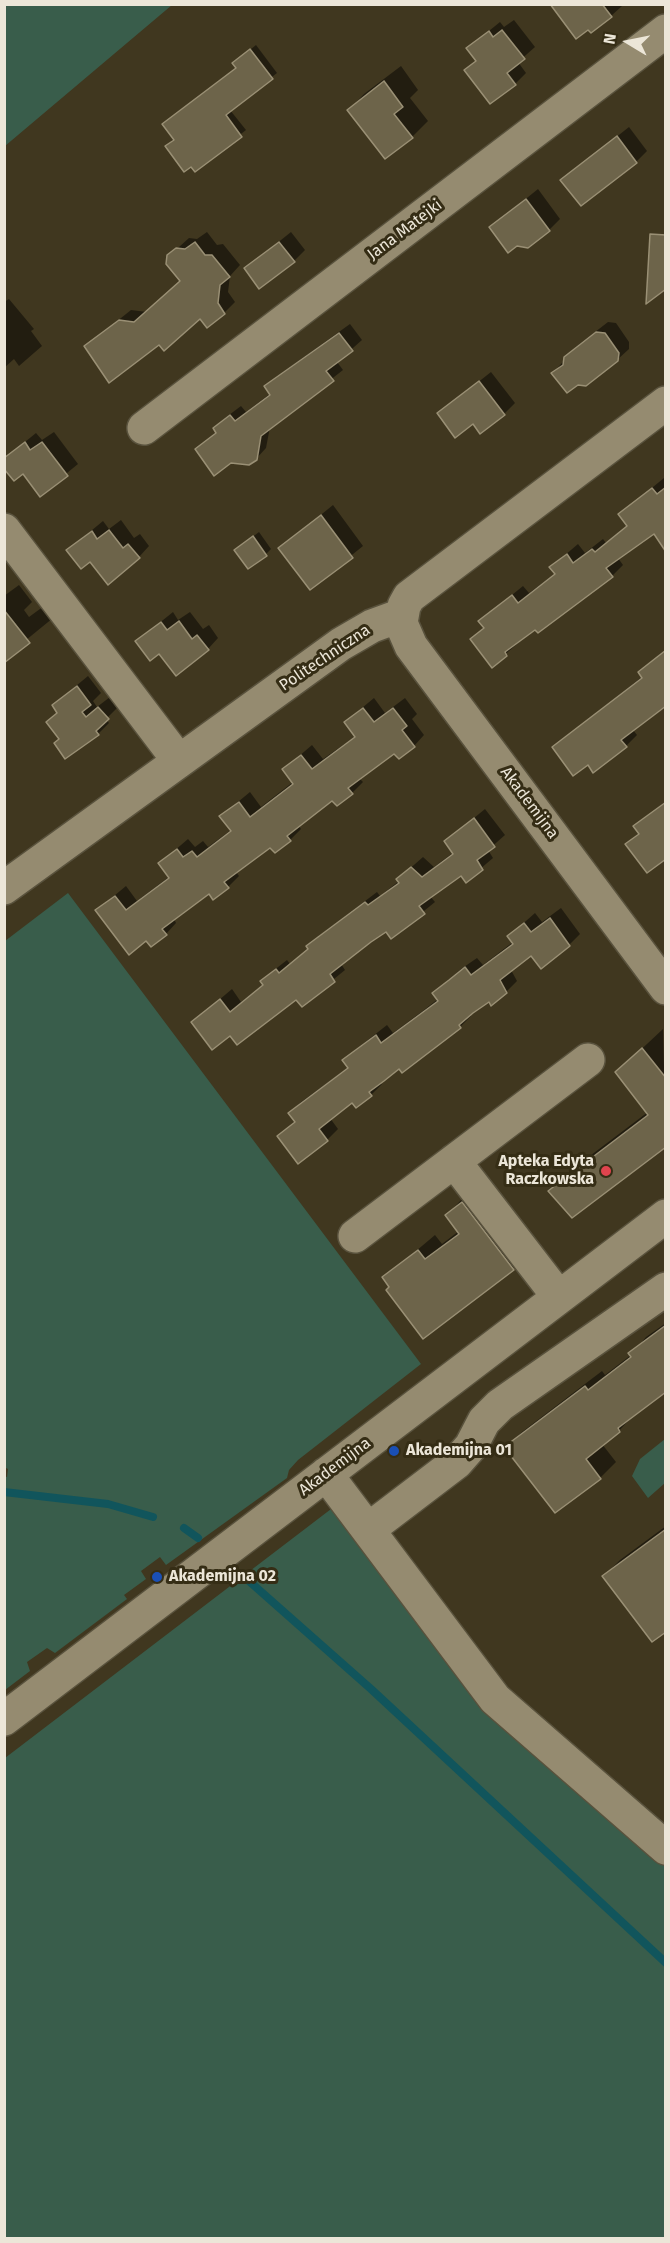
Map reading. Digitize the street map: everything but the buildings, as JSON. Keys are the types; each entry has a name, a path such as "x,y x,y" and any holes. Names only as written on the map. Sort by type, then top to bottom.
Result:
{"street":[{"name":"Jana Matejki","path":"144,428 666,31"},
{"path":"402,615 410,597 664,407"},
{"path":"4,530 179,761"},
{"name":"Politechniczna","path":"4,888 341,644 372,626 402,615"},
{"name":"Akademijna","path":"402,615 402,631 411,646 662,976"},
{"path":"355,1236 588,1060"},
{"path":"454,1161 558,1296"},
{"name":"Akademijna","path":"4,1719 666,1216"},
{"path":"369,1529 457,1462 471,1446 484,1421 500,1405 666,1289"},
{"path":"326,1474 495,1699 666,1848"}],"green space":[{"path":"5,4 172,4 172,5 5,146"},
{"path":"68,893 421,1364 298,1460 289,1470 287,1478 166,1565 160,1557 141,1571 146,1579 124,1595 127,1599 55,1653 47,1648 27,1662 30,1671 5,1690 4,1476 7,1477 8,1469 4,1467 5,941"},
{"path":"665,1439 665,1483 648,1498 632,1476 640,1459"},
{"path":"335,1506 665,1859 665,2238 5,2238 5,1758"}],"waterway":[{"path":"4,1492 108,1504 153,1517"},
{"path":"184,1528 198,1538"},
{"path":"241,1574 371,1689 666,1963"}],"place":[{"name":"Apteka Edyta Raczkowska","path":"606,1171"},
{"name":"Akademijna 01","path":"394,1451"},
{"name":"Akademijna 02","path":"157,1577"}]}
